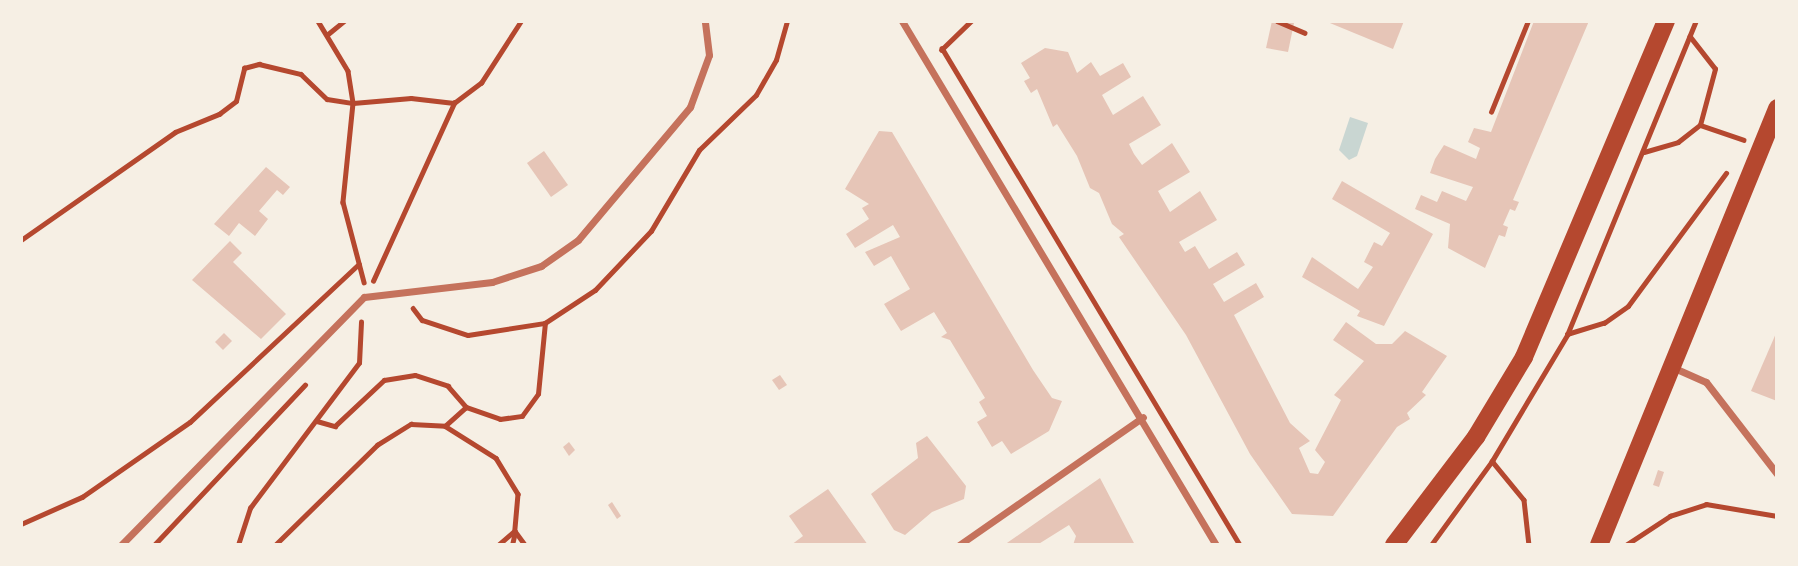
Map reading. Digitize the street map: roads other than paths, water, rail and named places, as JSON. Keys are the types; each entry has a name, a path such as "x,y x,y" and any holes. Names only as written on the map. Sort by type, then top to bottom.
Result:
{"main road":[{"path":"1394,545 1476,437 1524,357 1667,21"},
{"path":"1599,545 1668,365 1770,146 1777,108"}],"street":[{"path":"121,545 364,297 404,296 541,266 578,240 690,107 709,55 705,21"},
{"path":"902,21 929,60 1143,417 1216,545"},
{"path":"1668,365 1706,382 1777,474"},
{"path":"959,545 1143,417"}]}
